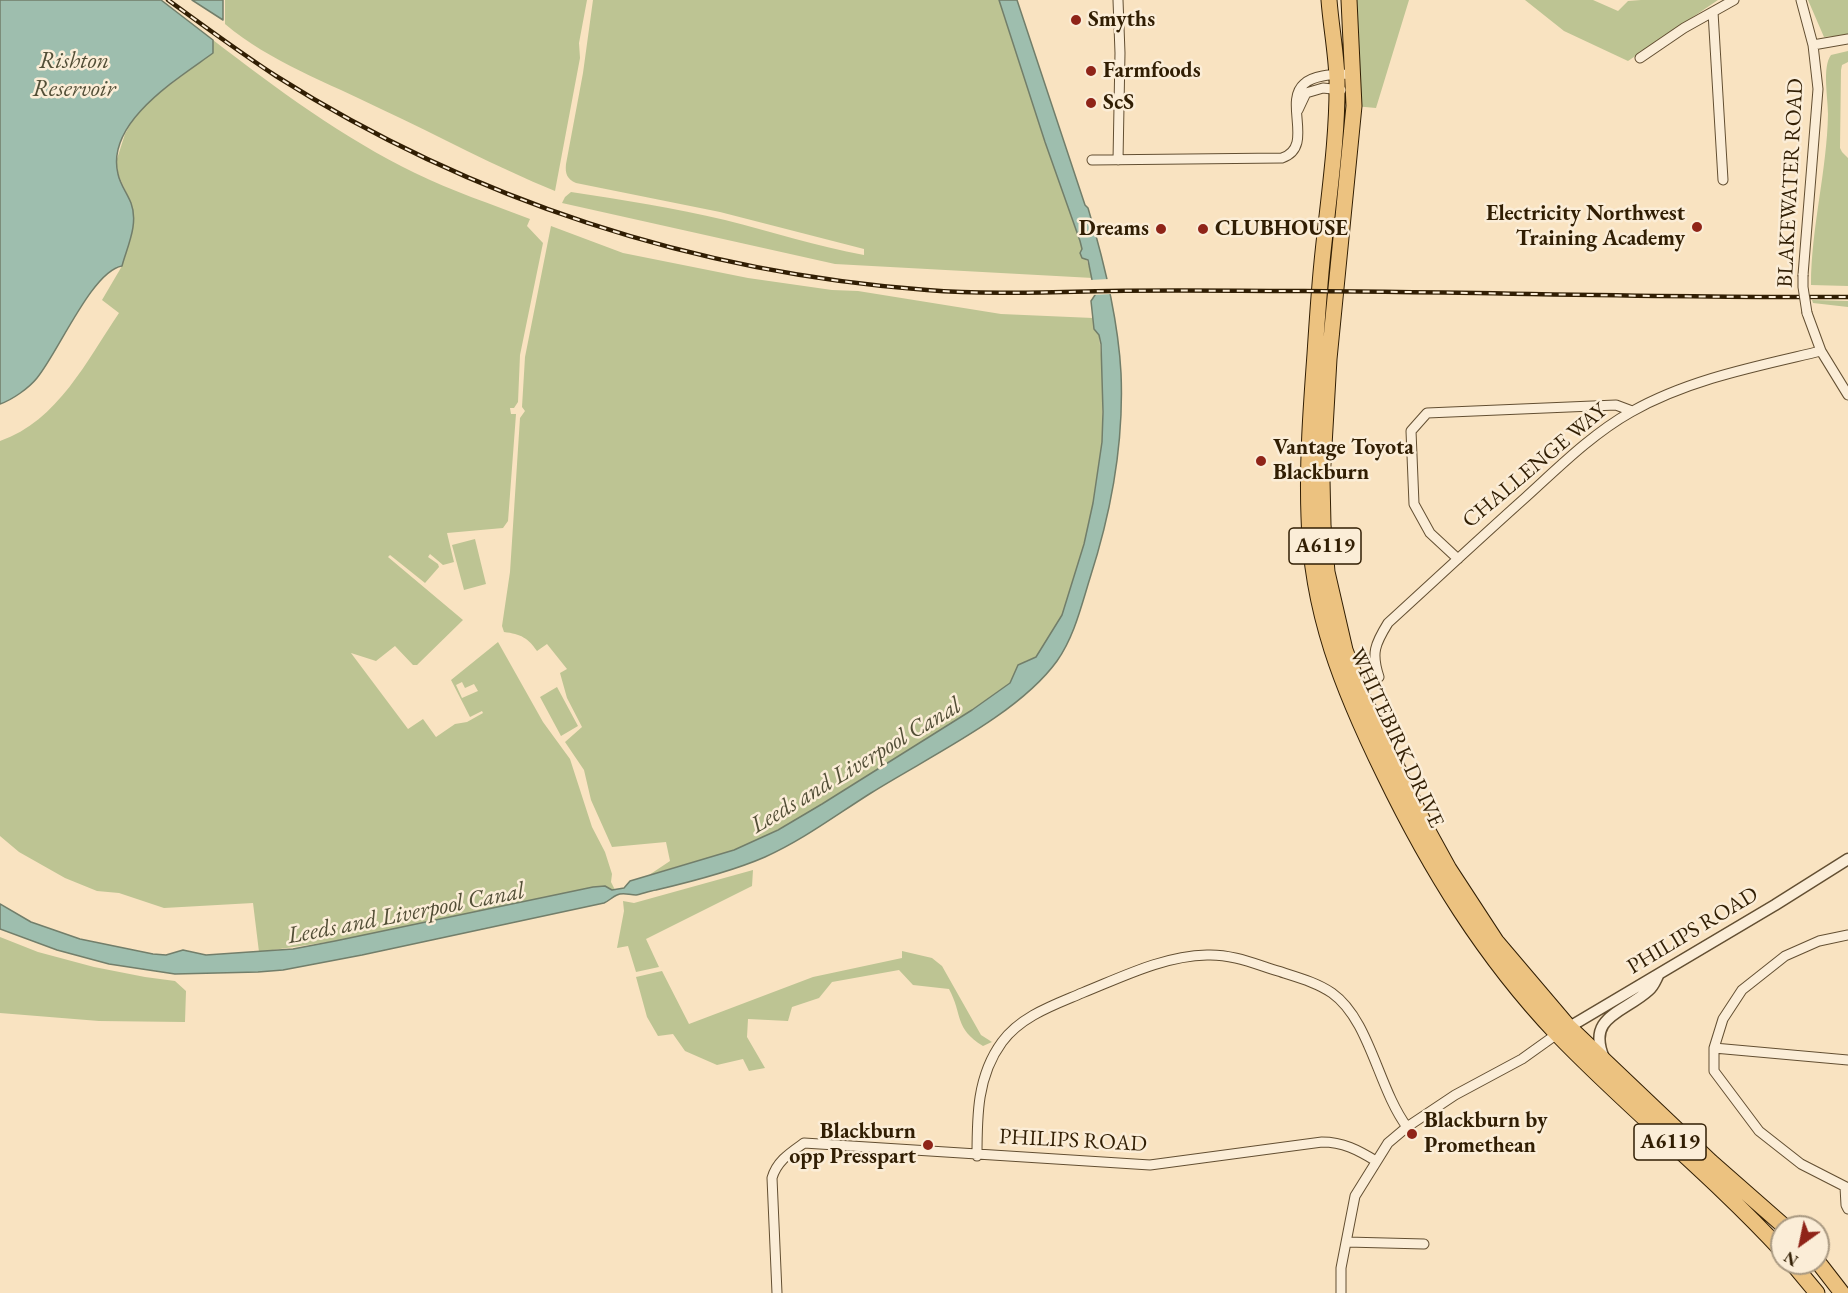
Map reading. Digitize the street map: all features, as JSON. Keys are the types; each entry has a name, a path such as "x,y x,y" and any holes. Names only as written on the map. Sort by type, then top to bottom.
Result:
{"highway":[{"name":"WHITEBIRK DRIVE","path":"1329,0 1337,82 1332,169 1321,267 1311,422 1309,518 1312,568 1319,606 1349,702 1407,822 1438,877 1505,974 1563,1030 1606,1062 1711,1162 1771,1215"},
{"name":"WHITEBIRK DRIVE","path":"1349,0 1354,74 1351,145 1329,359 1322,480 1327,572 1345,650 1362,697 1426,829 1496,941 1563,1030 1620,1097 1746,1213 1770,1238"},
{"path":"1802,1275 1817,1293"},
{"path":"1828,1275 1842,1293"}],"street":[{"path":"1118,0 1120,53 1118,160"},
{"path":"1640,58 1684,28 1734,0"},
{"name":"BLAKEWATER ROAD","path":"1801,0 1813,45 1818,89 1803,287 1807,313 1821,351 1848,395"},
{"path":"1713,12 1723,180"},
{"path":"1813,45 1848,39"},
{"path":"1297,112 1306,93 1354,74"},
{"path":"1092,160 1282,158 1289,155 1297,143 1296,93 1304,83 1314,78 1337,82 1354,91"},
{"name":"CHALLENGE WAY","path":"1379,677 1373,660 1377,642 1388,623 1573,454 1632,411 1686,387 1821,351"},
{"path":"1458,559 1430,533 1414,504 1412,431 1427,413 1616,405 1632,411"},
{"name":"PHILIPS ROAD","path":"1563,1030 1775,905 1848,859"},
{"path":"1848,935 1819,941 1785,956 1742,990 1723,1019 1714,1048 1714,1071 1759,1131 1802,1164 1846,1188 1848,1209"},
{"path":"977,1156 977,1115 983,1080 993,1057 1011,1031 1043,1010 1145,967 1207,955 1254,963 1316,984 1340,999 1357,1020 1397,1113 1407,1126"},
{"path":"1606,1062 1599,1047 1600,1028 1607,1020 1651,988 1659,974"},
{"path":"1341,1293 1341,1268 1355,1196 1388,1143 1407,1126 1455,1095 1521,1059 1563,1030"},
{"path":"1714,1048 1848,1060"},
{"name":"PHILIPS ROAD","path":"777,1293 771,1186 774,1171 784,1158 804,1143 977,1156 1150,1165 1322,1142 1343,1144 1376,1161"},
{"path":"1347,1242 1424,1244"}],"green space":[{"path":"225,0 587,0 579,43 580,58 555,191 489,162 280,61 225,24"},
{"path":"593,0 999,0 1045,142 1093,278 835,264 562,203 571,192 649,204 725,220 864,255 864,249 720,212 570,180 566,173 566,164 583,73"},
{"path":"1349,0 1409,0 1376,108 1354,106"},
{"path":"1525,0 1593,0 1618,11 1628,1 1718,0 1628,61 1564,31"},
{"path":"1808,0 1848,0 1848,35 1824,37"},
{"path":"213,40 311,112 388,159 443,186 530,219 527,226 543,243 520,355 518,402 514,408 510,408 511,414 516,414 508,521 503,528 447,533 454,562 443,565 430,554 428,557 439,567 425,583 390,555 388,557 463,620 417,665 413,665 395,646 376,661 351,653 408,729 423,719 436,737 455,724 467,722 483,713 482,711 470,717 451,680 498,642 543,722 570,759 592,827 605,852 612,874 611,882 615,890 605,886 593,887 335,941 259,952 253,903 164,908 119,893 97,891 65,878 19,852 0,836 0,441 20,432 55,404 83,369 119,313 102,300 122,266 132,205 118,174 116,162 125,134 149,101 212,53","holes":["462,682 465,688 474,684 478,691 462,698 456,685"]},
{"path":"1848,51 1848,62 1842,65 1841,70 1840,148 1848,158 1848,286 1811,285 1827,135 1828,60 1831,55"},
{"path":"551,226 623,253 748,278 832,290 858,291 1001,314 1093,318 1094,329 1099,335 1103,375 1102,442 1093,503 1084,544 1062,615 1036,657 1026,661 1010,683 972,710 804,815 755,842 649,875 670,861 666,842 612,847 591,800 584,770 565,742 582,727 567,698 560,673 567,669 547,644 537,651 524,637 504,632 502,626 510,572 520,418 525,411 522,407 525,357"},
{"path":"1812,300 1848,301 1848,307 1813,303"},
{"path":"475,539 486,584 464,590 452,545"},
{"path":"557,687 578,726 561,736 540,697"},
{"path":"753,870 752,886 646,939 659,967 636,972 628,946 617,948 624,911 623,901 634,903"},
{"path":"0,937 38,952 94,967 175,981 186,991 185,1022 99,1021 0,1013"},
{"path":"902,951 932,958 942,966 981,1035 992,1042 983,1046 967,1033 949,989 913,985 899,970 832,982 819,998 792,1007 788,1021 748,1019 747,1037 765,1068 749,1071 743,1059 717,1065 685,1051 673,1034 658,1036 647,1017 636,977 662,971 689,1024 813,977 902,958"}],"water":[{"name":"Rishton Reservoir","path":"0,0 161,0 213,40 213,53 148,103 133,119 123,137 117,155 118,174 131,203 134,219 122,266 111,271 87,297 45,366 30,386 0,404"},
{"path":"192,0 223,0 223,20"},
{"path":"999,0 1017,0 1085,205 1088,208 1109,289 1117,331 1121,373 1118,451 1104,528 1073,632 1057,661 1040,681 1020,699 971,734 779,850 753,862 697,880 638,895 619,894 604,903 362,955 283,970 258,972 175,974 109,964 57,950 0,929 0,904 31,922 80,939 153,954 166,955 183,950 206,955 293,949 593,887 605,886 612,890 624,888 630,881 734,850 778,830 972,710 1010,683 1018,665 1036,657 1062,615 1084,544 1093,503 1102,442 1103,412 1101,344 1099,335 1094,329 1091,301 1095,295 1088,260 1082,258 1080,253 1082,249 1080,241"}],"pier":[{"path":"1109,279 1112,294 1092,295 1090,280"}],"railway":[{"path":"168,0 276,76 351,120 428,159 507,194 588,223 671,248 755,267 841,281 927,290 973,292 1304,291 1848,297"}],"place":[{"name":"Smyths","path":"1076,20"},
{"name":"Farmfoods","path":"1091,71"},
{"name":"ScS","path":"1091,103"},
{"name":"Electricity Northwest Training Academy","path":"1697,227"},
{"name":"Dreams","path":"1161,229"},
{"name":"CLUBHOUSE","path":"1203,229"},
{"name":"Vantage Toyota Blackburn","path":"1261,461"},
{"name":"Blackburn by Promethean","path":"1412,1134"},
{"name":"Blackburn opp Presspart","path":"928,1145"}],"water label":[{"name":"Leeds and Liverpool Canal","path":"856,766"},
{"name":"Leeds and Liverpool Canal","path":"406,914"}]}
